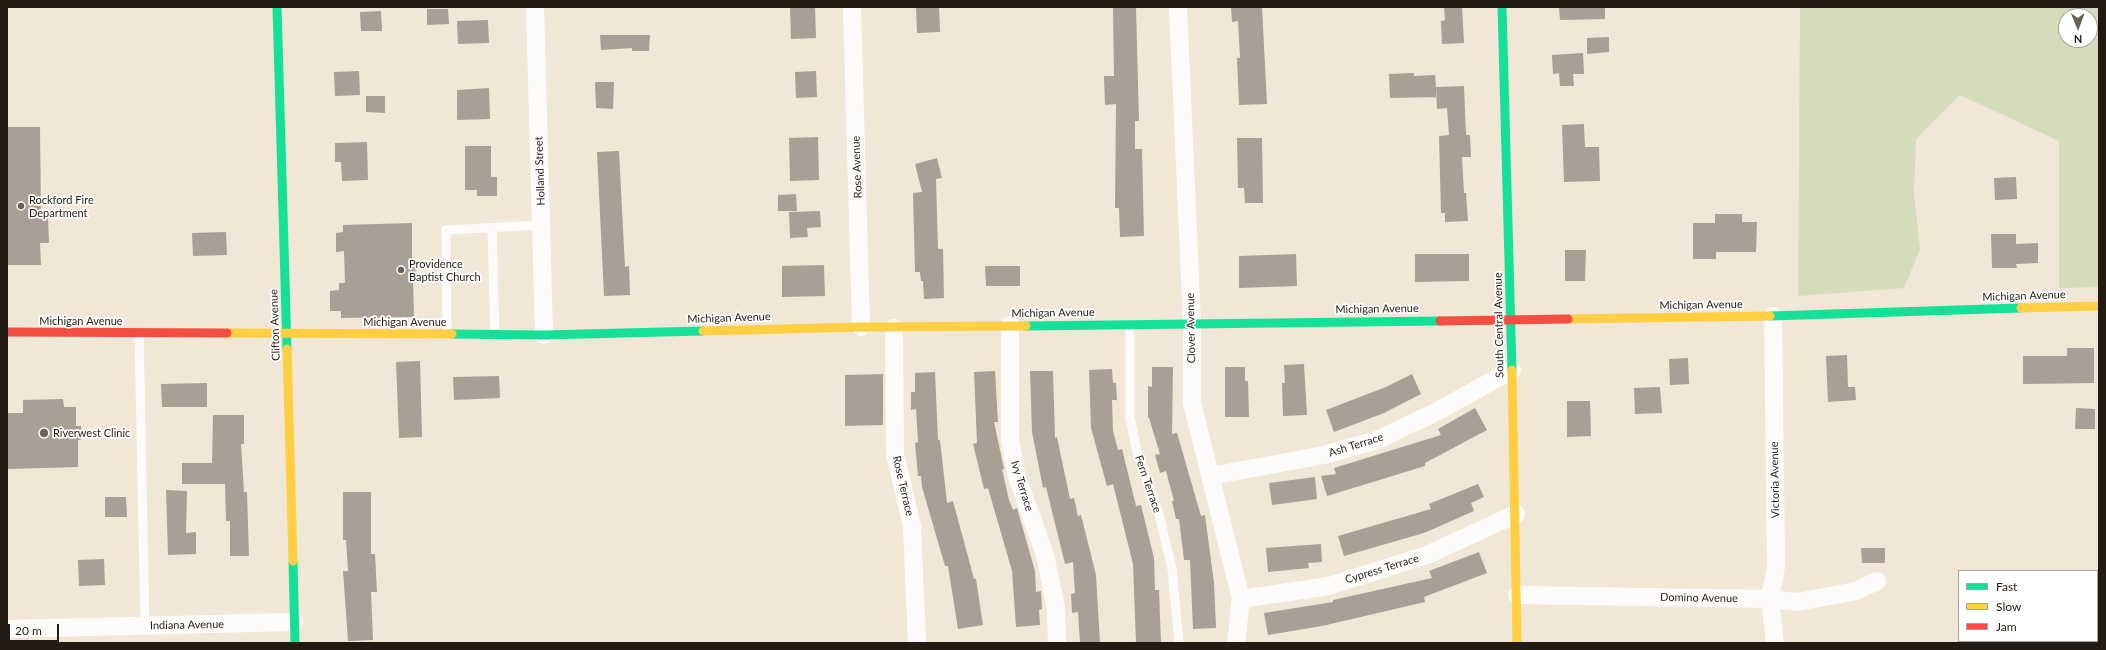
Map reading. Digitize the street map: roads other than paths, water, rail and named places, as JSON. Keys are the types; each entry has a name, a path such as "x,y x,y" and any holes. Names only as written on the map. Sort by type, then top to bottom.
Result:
{"main road":[{"name":"Clifton Avenue","path":"277,7 287,334 294,643"},
{"name":"South Central Avenue","path":"1502,7 1516,514 1517,643"},
{"name":"Michigan Avenue","path":"7,332 544,335 861,327 894,328 1772,316 2099,306"}],"street":[{"name":"Holland Street","path":"535,7 544,335"},
{"name":"Rose Avenue","path":"852,7 861,327"},
{"name":"Clover Avenue","path":"1178,7 1192,323 1192,403 1241,599 1236,643"},
{"name":"Victoria Avenue","path":"1772,316 1776,566 1770,599 1775,643"},
{"name":"Ivy Terrace","path":"1010,326 1010,440 1016,474 1045,555 1056,608 1057,643"},
{"name":"Rose Terrace","path":"894,328 895,454 912,526 917,643"},
{"name":"Ash Terrace","path":"1211,476 1324,455 1378,440 1436,412 1512,370"},
{"name":"Cypress Terrace","path":"1241,599 1337,583 1427,555 1516,514"},
{"name":"Domino Avenue","path":"1517,595 1770,599 1798,602 1856,591 1877,581"},
{"name":"Indiana Avenue","path":"7,629 294,622"}],"lane":[{"path":"447,334 446,230 541,225"},
{"path":"492,228 495,335"},
{"name":"Fern Terrace","path":"1130,324 1130,418 1137,452 1159,514 1172,569 1179,643"},
{"path":"139,333 145,626"}],"place":[{"name":"Rockford Fire Department","path":"21,206"},
{"name":"Providence Baptist Church","path":"401,270"},
{"name":"Riverwest Clinic","path":"44,433"}]}
